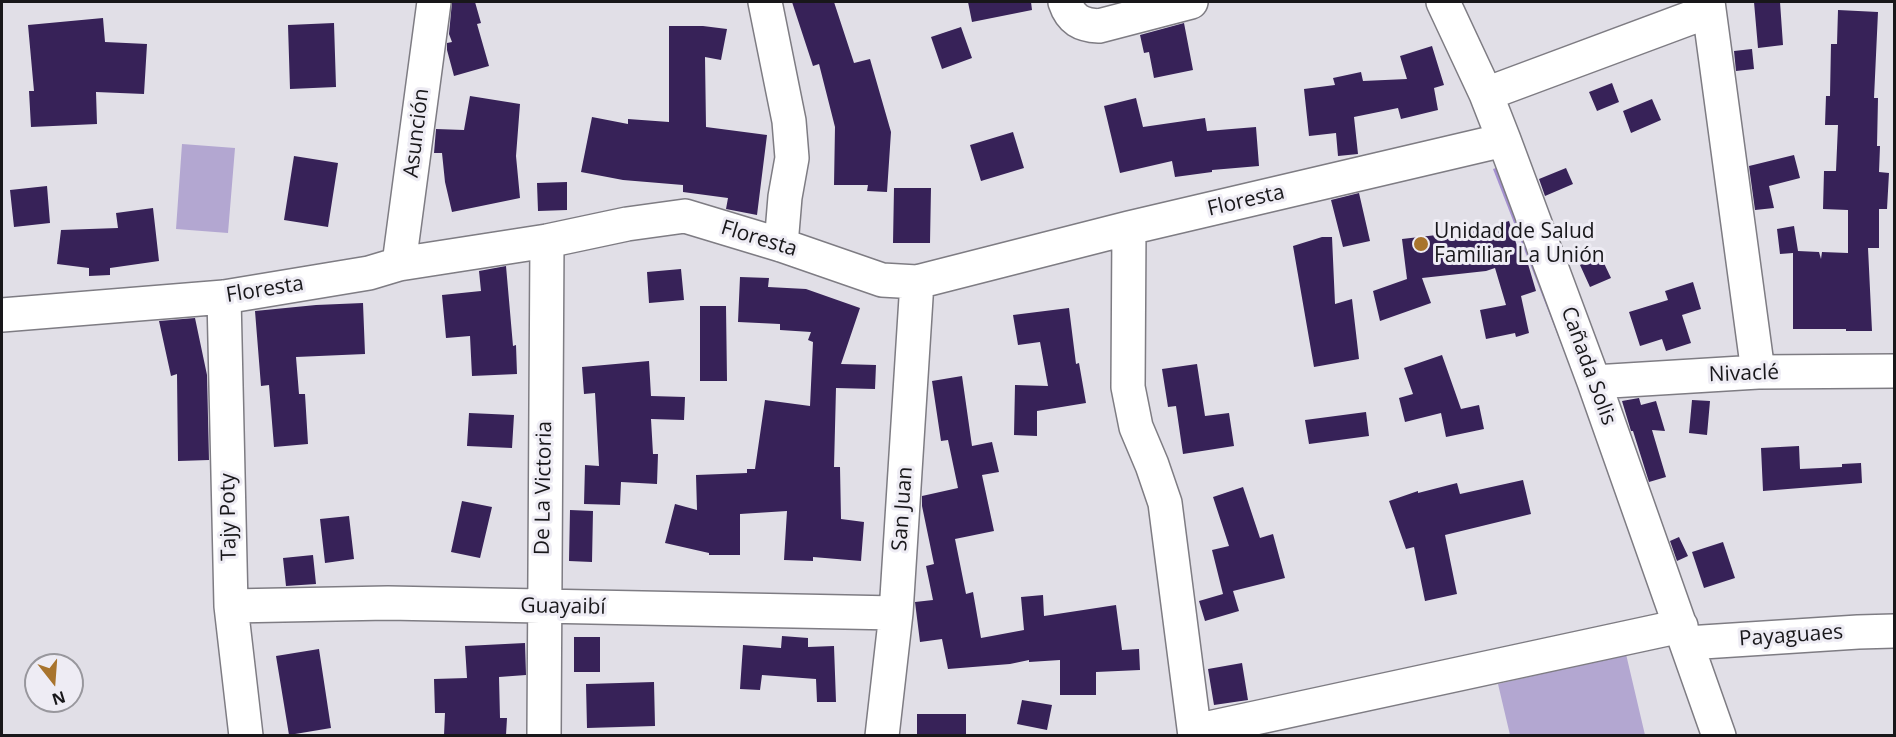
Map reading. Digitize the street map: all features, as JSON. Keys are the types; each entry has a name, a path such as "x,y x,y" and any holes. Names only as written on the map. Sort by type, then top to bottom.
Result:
{"street":[{"name":"Asunción","path":"399,264 434,2"},
{"path":"765,2 789,121 792,158 781,245"},
{"path":"1075,13 1099,26 1191,2"},
{"name":"Cañada Solis","path":"1443,2 1486,94 1504,140 1594,382 1719,735"},
{"path":"1486,94 1709,6 1758,372"},
{"name":"Floresta","path":"2,315 224,297 369,273 399,264 547,241 627,224 685,216 781,245 882,280 917,282 1129,228 1504,140"},
{"path":"1129,228 1128,387 1136,427 1165,503 1195,733"},
{"name":"De La Victoria","path":"544,735 547,241"},
{"name":"San Juan","path":"882,735 896,613 917,282"},
{"name":"Tajy Poty","path":"224,297 231,606 246,735"},
{"name":"Nivaclé","path":"1594,382 1758,372 1894,371"},
{"name":"Guayaibí","path":"231,606 388,603 896,613"},
{"name":"Payaguaes","path":"1195,733 1684,635 1894,631"}],"shaded area":[{"path":"182,144 235,148 228,233 176,229"},
{"path":"1496,168 1577,376 1574,377 1493,169"},
{"path":"1626,654 1645,735 1510,735 1498,684"}],"building":[{"path":"452,2 475,2 481,23 477,24 489,66 454,76 447,50 447,43 452,42 449,34"},
{"path":"792,2 834,2 854,63 870,59 891,132 887,192 867,191 868,185 834,185 835,127 819,64 813,66"},
{"path":"968,2 1031,2 1032,10 972,22"},
{"path":"1754,2 1780,2 1783,45 1758,48"},
{"path":"1838,10 1878,12 1874,98 1878,98 1877,146 1880,146 1879,172 1889,173 1887,209 1879,209 1879,248 1868,248 1872,331 1793,329 1793,253 1780,254 1777,229 1794,226 1798,251 1819,252 1821,259 1822,252 1848,253 1848,210 1823,209 1824,171 1836,171 1838,125 1825,125 1826,96 1830,96 1831,44 1837,44"},
{"path":"103,18 105,42 147,44 144,94 96,92 97,124 31,127 29,91 34,91 28,25"},
{"path":"334,23 336,87 290,89 288,25"},
{"path":"1184,23 1193,70 1154,78 1149,52 1144,53 1140,35"},
{"path":"669,26 727,29 721,60 705,57 706,127 767,135 757,215 726,209 728,198 683,192 683,185 623,180 581,172 592,117 628,124 628,119 669,122"},
{"path":"961,27 972,58 942,69 931,37"},
{"path":"1432,46 1444,85 1434,88 1438,110 1401,119 1398,108 1354,117 1358,154 1338,156 1336,133 1309,136 1304,89 1335,85 1333,78 1361,72 1363,81 1407,79 1400,56"},
{"path":"1752,49 1754,69 1736,71 1734,51"},
{"path":"1612,83 1619,102 1597,111 1589,92"},
{"path":"470,96 520,104 516,156 520,198 452,212 445,182 442,153 434,153 436,129 464,130"},
{"path":"1136,98 1143,127 1205,118 1207,131 1256,127 1259,166 1212,170 1212,172 1175,177 1172,161 1120,173 1104,106"},
{"path":"1652,99 1661,120 1631,133 1623,111"},
{"path":"1013,132 1024,168 981,181 970,145"},
{"path":"1794,155 1800,178 1769,186 1774,208 1755,210 1749,166"},
{"path":"294,156 338,163 328,227 284,220"},
{"path":"1566,168 1573,184 1545,196 1539,179"},
{"path":"567,182 567,210 538,211 537,183"},
{"path":"47,186 50,223 14,227 10,190"},
{"path":"894,188 931,188 930,243 893,243"},
{"path":"1359,193 1370,241 1343,247 1331,200"},
{"path":"153,208 159,261 110,268 110,275 89,276 89,268 57,264 61,230 118,228 116,213"},
{"path":"1509,221 1523,265 1528,264 1536,291 1521,296 1529,333 1516,337 1515,333 1486,339 1480,310 1506,305 1495,268 1422,278 1431,303 1380,321 1373,291 1407,279 1402,239 1480,230"},
{"path":"1322,237 1332,237 1335,304 1352,299 1359,359 1314,367 1293,246"},
{"path":"1601,257 1611,278 1590,287 1580,265"},
{"path":"506,266 513,346 516,345 517,374 472,376 470,336 446,338 442,295 481,291 479,271"},
{"path":"681,269 684,300 649,303 647,272"},
{"path":"740,277 769,278 768,287 806,289 860,308 841,364 876,365 875,389 836,388 834,467 840,467 841,519 864,522 861,561 813,557 813,561 784,560 787,511 740,514 740,555 709,555 709,553 665,543 675,504 697,510 696,475 747,473 747,469 755,469 765,400 810,406 813,342 808,340 811,332 780,330 780,324 738,322"},
{"path":"1693,282 1701,309 1682,315 1691,343 1666,351 1662,339 1640,346 1629,312 1668,300 1665,291"},
{"path":"363,303 365,354 296,357 299,394 305,394 308,444 274,447 269,385 261,386 255,311"},
{"path":"700,306 726,306 727,381 700,381"},
{"path":"1069,308 1076,364 1079,363 1086,403 1037,411 1037,436 1014,435 1015,385 1048,386 1040,342 1018,345 1013,315"},
{"path":"195,318 207,375 209,460 178,461 177,374 171,376 159,321"},
{"path":"1442,355 1461,409 1479,405 1484,429 1446,437 1441,413 1405,422 1399,398 1413,394 1404,368"},
{"path":"649,361 651,396 685,397 684,420 651,419 653,454 658,454 657,484 621,482 620,505 584,504 585,465 599,466 595,393 584,394 582,367"},
{"path":"1197,364 1205,416 1229,413 1234,446 1183,454 1176,406 1168,407 1162,369"},
{"path":"962,376 972,446 992,442 999,472 982,475 994,531 955,539 966,594 973,592 981,638 1024,630 1021,597 1043,595 1044,616 1116,605 1122,650 1139,649 1140,670 1096,672 1096,695 1060,695 1060,660 1029,662 1029,660 1010,664 948,669 942,639 920,642 915,602 933,600 926,566 934,564 922,496 958,488 948,440 941,441 932,381"},
{"path":"1639,398 1641,405 1656,401 1665,431 1652,430 1666,477 1649,482 1622,401"},
{"path":"1692,400 1710,401 1707,435 1689,433"},
{"path":"1366,412 1369,436 1309,444 1305,420"},
{"path":"469,413 514,415 512,448 467,446"},
{"path":"1799,446 1800,469 1842,467 1842,464 1861,463 1862,483 1763,491 1761,448"},
{"path":"1523,480 1531,514 1445,535 1457,594 1425,601 1414,547 1406,549 1389,501 1418,491 1418,493 1457,483 1460,494"},
{"path":"1243,487 1260,538 1273,534 1285,578 1233,591 1239,611 1205,621 1199,601 1223,594 1212,550 1229,546 1213,497"},
{"path":"462,501 492,507 480,558 451,552"},
{"path":"570,510 593,511 592,562 569,561"},
{"path":"349,516 354,559 325,563 320,519"},
{"path":"1679,537 1688,556 1677,561 1670,541"},
{"path":"1723,542 1735,578 1704,588 1692,552"},
{"path":"313,555 316,584 286,586 283,558"},
{"path":"782,636 808,638 808,647 834,646 836,702 817,702 816,679 762,675 760,690 740,689 743,645 781,648"},
{"path":"574,637 600,637 600,672 574,672"},
{"path":"525,643 526,675 499,677 500,718 507,718 506,735 444,735 445,713 435,713 434,679 467,678 465,646"},
{"path":"319,649 331,728 289,735 276,656"},
{"path":"1242,663 1248,700 1214,705 1208,669"},
{"path":"654,682 655,726 587,728 586,684"},
{"path":"1022,700 1052,705 1047,730 1017,724"},
{"path":"917,714 966,714 966,735 917,735"}],"place":[{"name":"Unidad de Salud Familiar La Unión","path":"1421,244"}]}
